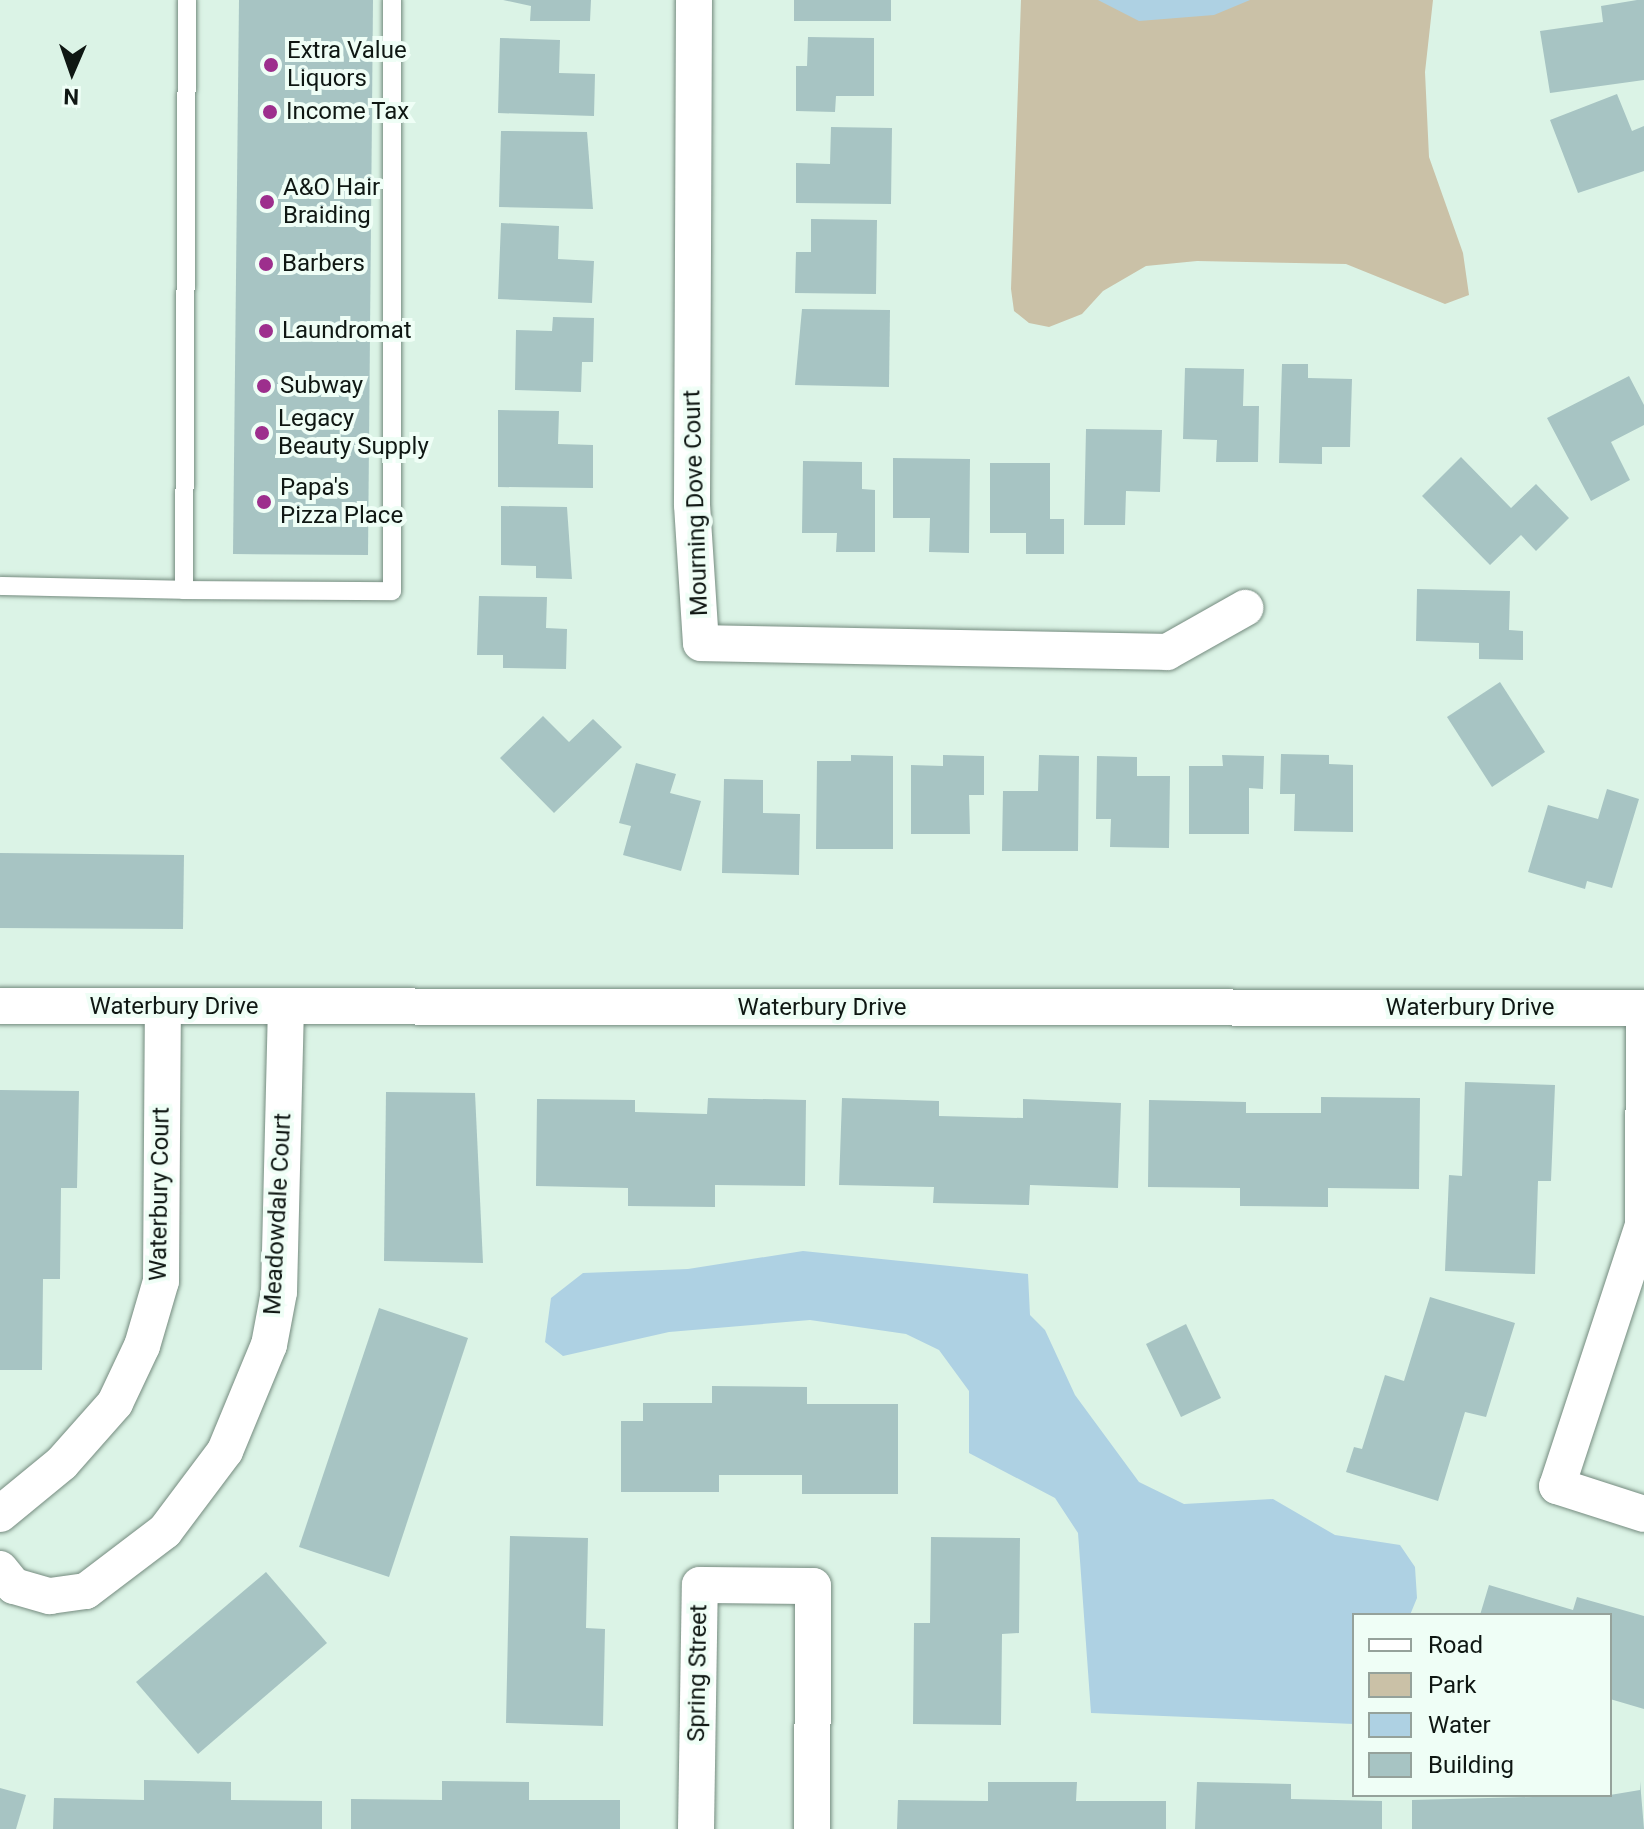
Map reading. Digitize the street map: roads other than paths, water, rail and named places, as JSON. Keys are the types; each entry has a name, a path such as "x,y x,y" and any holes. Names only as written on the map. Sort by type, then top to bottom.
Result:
{"street":[{"name":"Mourning Dove Court","path":"694,0 692,505 701,643 1167,652 1245,608"},
{"name":"Waterbury Drive","path":"0,1006 1644,1008"},
{"name":"Waterbury Court","path":"0,1514 62,1463 115,1403 142,1346 161,1281 163,1007"},
{"name":"Meadowdale Court","path":"0,1569 14,1586 50,1596 86,1591 165,1531 230,1440 269,1345 279,1292 286,1008"},
{"path":"1644,1017 1643,1225 1557,1486 1644,1514"},
{"name":"Spring Street","path":"696,1829 700,1585 813,1586 812,1829"}],"lane":[{"path":"184,590 187,0"},
{"path":"0,586 392,591 392,0"}],"water":[{"path":"1098,0 1250,0 1214,15 1139,21"},
{"path":"803,1251 1028,1274 1030,1315 1045,1330 1075,1395 1139,1482 1184,1504 1273,1499 1335,1535 1400,1545 1415,1567 1417,1598 1411,1613 1352,1613 1352,1724 1091,1713 1078,1533 1055,1498 969,1453 969,1391 939,1350 906,1334 810,1320 669,1332 563,1356 545,1342 551,1298 583,1273 688,1269"}],"place":[{"name":"Extra Value Liquors","path":"271,65"},
{"name":"Income Tax","path":"270,112"},
{"name":"A&O Hair Braiding","path":"267,202"},
{"name":"Barbers","path":"266,264"},
{"name":"Laundromat","path":"266,331"},
{"name":"Subway","path":"264,386"},
{"name":"Legacy Beauty Supply","path":"262,433"},
{"name":"Papa's Pizza Place","path":"264,502"}]}
